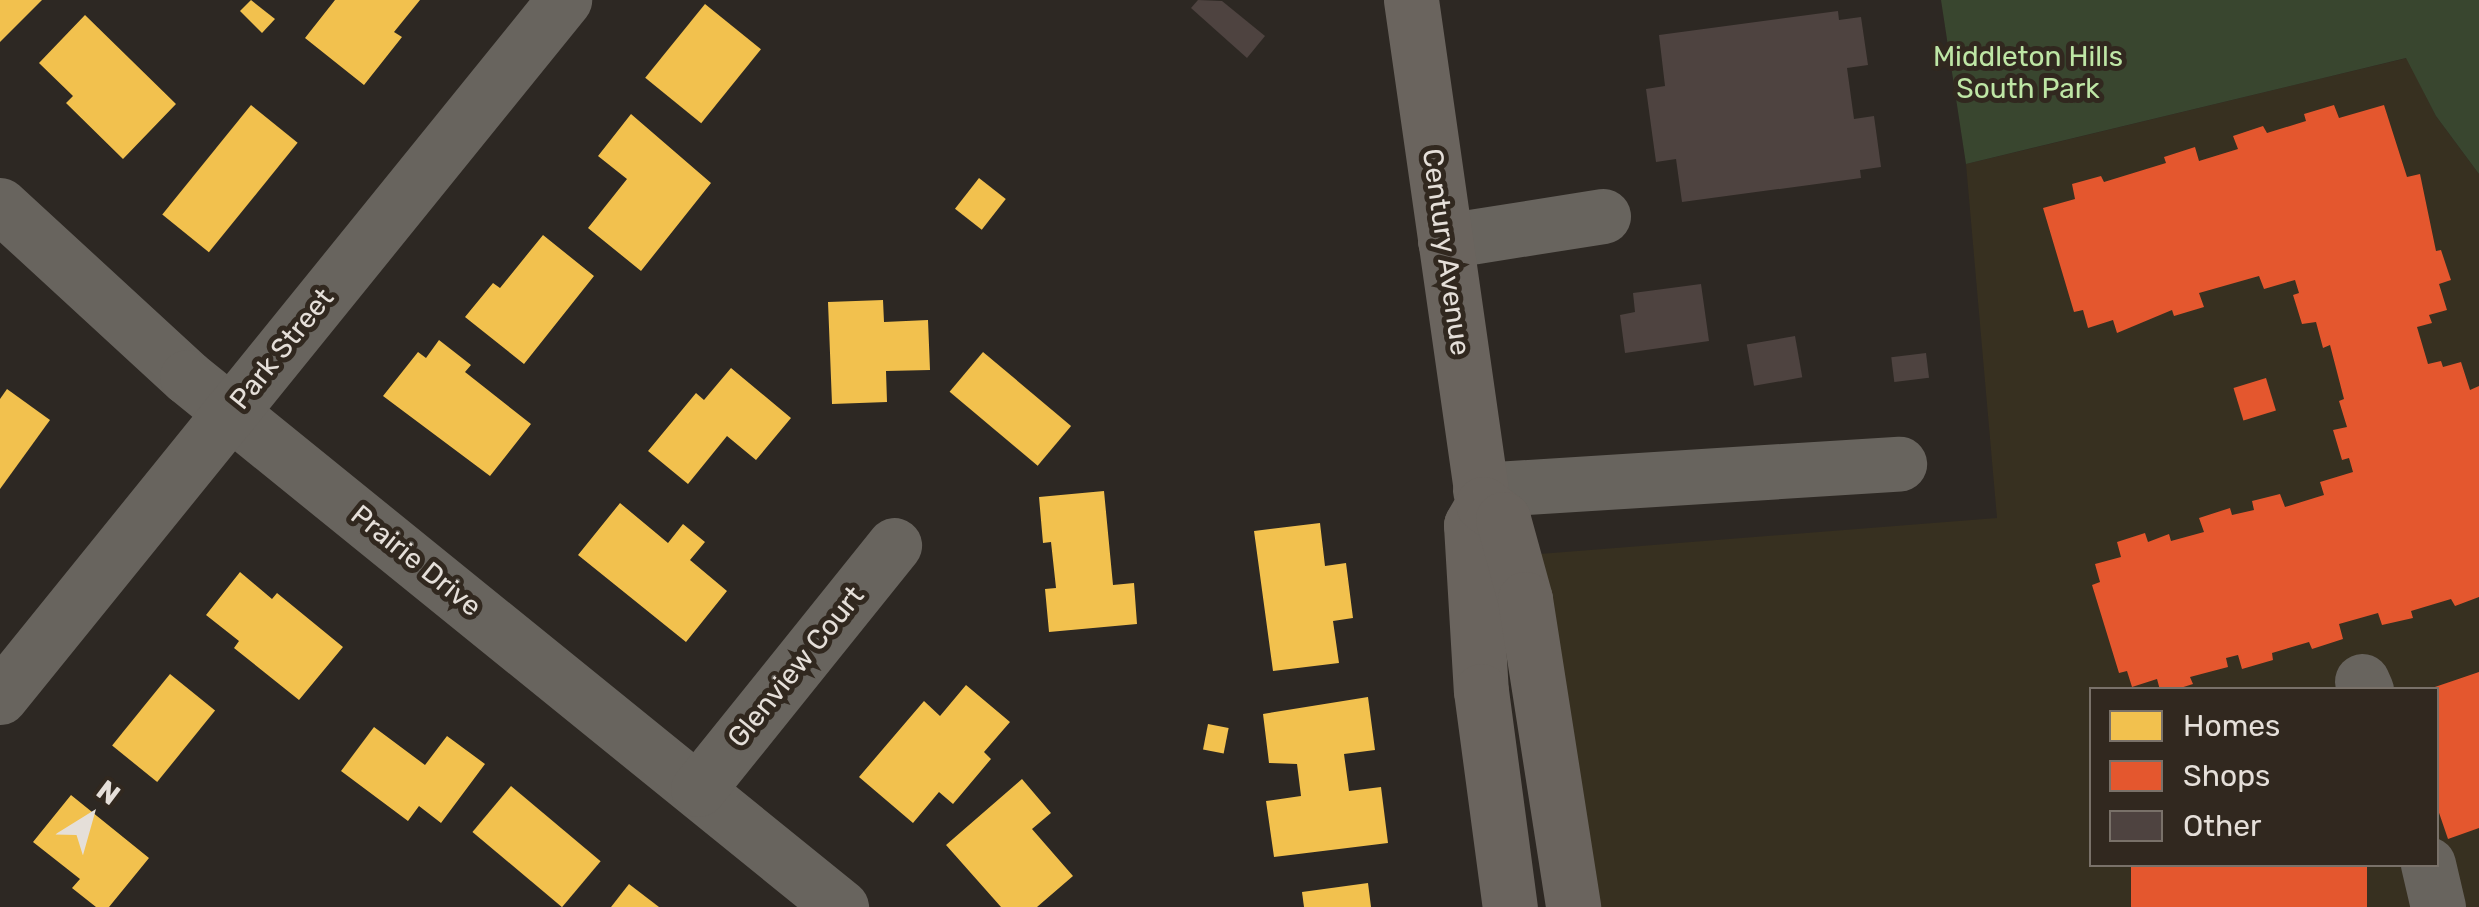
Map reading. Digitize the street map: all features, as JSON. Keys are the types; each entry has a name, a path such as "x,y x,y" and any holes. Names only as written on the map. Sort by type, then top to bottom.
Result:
{"main road":[{"name":"Century Avenue","path":"1412,0 1481,497 1471,525 1481,691 1510,907"},
{"name":"Century Avenue","path":"1481,497 1503,519 1525,599 1572,907"}],"street":[{"name":"Park Street","path":"0,698 564,0"},
{"name":"Prairie Drive","path":"0,205 187,376 840,907"},
{"path":"1445,241 1602,216"},
{"path":"1481,497 1899,464"},
{"name":"Glenview Court","path":"698,789 894,545"},
{"path":"2429,867 2438,907"}],"shaded area":[{"path":"2407,58 2436,116 2479,174 2479,907 1573,907 1514,556 1997,518 1966,164"}],"green space":[{"name":"Middleton Hills South Park","path":"1941,0 2479,0 2479,174 2436,116 2406,58 1966,164"}],"building: Homes":[{"path":"0,0 42,0 0,42"},
{"path":"251,0 275,19 262,33 240,11"},
{"path":"335,0 420,0 394,32 402,37 364,85 305,38"},
{"path":"705,4 761,49 701,123 645,78"},
{"path":"85,15 176,104 123,159 66,103 73,96 39,63"},
{"path":"251,105 298,143 209,252 162,215"},
{"path":"631,114 711,183 641,271 588,228 627,179 598,156"},
{"path":"979,178 1006,199 982,230 955,209"},
{"path":"543,235 594,276 524,364 465,317 493,283 500,288"},
{"path":"883,300 884,322 928,320 930,370 886,371 887,402 832,404 828,302"},
{"path":"439,340 471,365 465,372 531,424 490,476 383,396 418,352 426,358"},
{"path":"983,352 1071,426 1038,466 950,392"},
{"path":"731,368 791,418 756,460 727,436 688,484 648,451 696,393 704,400"},
{"path":"7,389 50,420 0,489 0,399"},
{"path":"1104,491 1113,585 1134,583 1137,624 1049,632 1045,589 1056,588 1051,542 1043,543 1039,497"},
{"path":"620,503 668,543 683,524 705,542 690,560 727,591 686,642 578,555"},
{"path":"1320,523 1325,566 1346,563 1353,618 1333,621 1339,663 1273,671 1254,531"},
{"path":"240,572 272,599 277,593 343,647 299,700 234,648 239,641 206,615"},
{"path":"170,674 215,711 157,782 112,745"},
{"path":"966,685 1010,722 984,752 991,759 953,804 939,792 913,823 859,777 924,701 940,716"},
{"path":"1368,697 1375,750 1344,754 1349,791 1381,787 1388,843 1274,857 1266,801 1301,796 1297,764 1269,763 1263,714"},
{"path":"1208,724 1229,728 1224,754 1203,750"},
{"path":"374,727 425,765 447,736 485,764 441,823 419,806 408,821 341,771"},
{"path":"1022,779 1051,813 1032,829 1073,876 1037,907 1001,907 946,845"},
{"path":"511,786 601,861 562,907 472,832"},
{"path":"71,795 149,858 109,907 96,907 72,888 80,879 33,842"},
{"path":"1368,883 1371,907 1304,907 1302,892"},
{"path":"629,884 659,907 611,907"}],"building: Shops":[{"path":"2334,105 2339,118 2384,105 2407,177 2420,174 2436,251 2441,250 2451,280 2439,284 2447,310 2429,315 2432,323 2417,327 2428,364 2441,361 2443,367 2461,362 2470,390 2479,386 2479,597 2455,606 2451,599 2411,611 2413,618 2382,625 2378,613 2339,624 2343,639 2312,649 2309,642 2272,653 2273,660 2242,669 2238,655 2226,658 2228,667 2190,677 2193,684 2184,687 2159,687 2157,679 2132,687 2127,671 2119,673 2092,585 2100,582 2095,564 2121,557 2117,542 2145,533 2148,542 2169,534 2171,541 2204,532 2199,518 2230,508 2232,515 2254,510 2252,501 2280,494 2285,507 2324,495 2320,482 2353,472 2349,458 2342,460 2333,430 2347,427 2339,401 2344,399 2330,345 2323,348 2316,322 2302,324 2293,295 2299,293 2295,280 2264,289 2259,276 2199,293 2204,307 2174,316 2172,310 2117,333 2113,320 2088,328 2083,310 2074,312 2043,208 2075,199 2072,184 2101,176 2104,182 2166,163 2164,157 2195,147 2199,161 2238,149 2233,136 2263,126 2267,133 2306,121 2304,114"},
{"path":"2266,378 2276,411 2243,420 2233,388"},
{"path":"2479,672 2479,828 2448,839 2439,813 2439,687 2435,687"},
{"path":"2131,867 2367,867 2367,907 2131,907"}],"building: Other":[{"path":"1198,0 1222,1 1265,36 1247,58 1191,8"},
{"path":"1838,11 1839,20 1861,17 1868,65 1847,68 1854,119 1874,116 1881,167 1860,170 1861,178 1682,202 1676,159 1656,162 1646,89 1665,86 1659,35"},
{"path":"1701,284 1709,341 1625,353 1620,315 1635,312 1633,293"},
{"path":"1795,336 1802,377 1754,386 1747,345"},
{"path":"1926,353 1929,378 1894,382 1891,357"}]}
